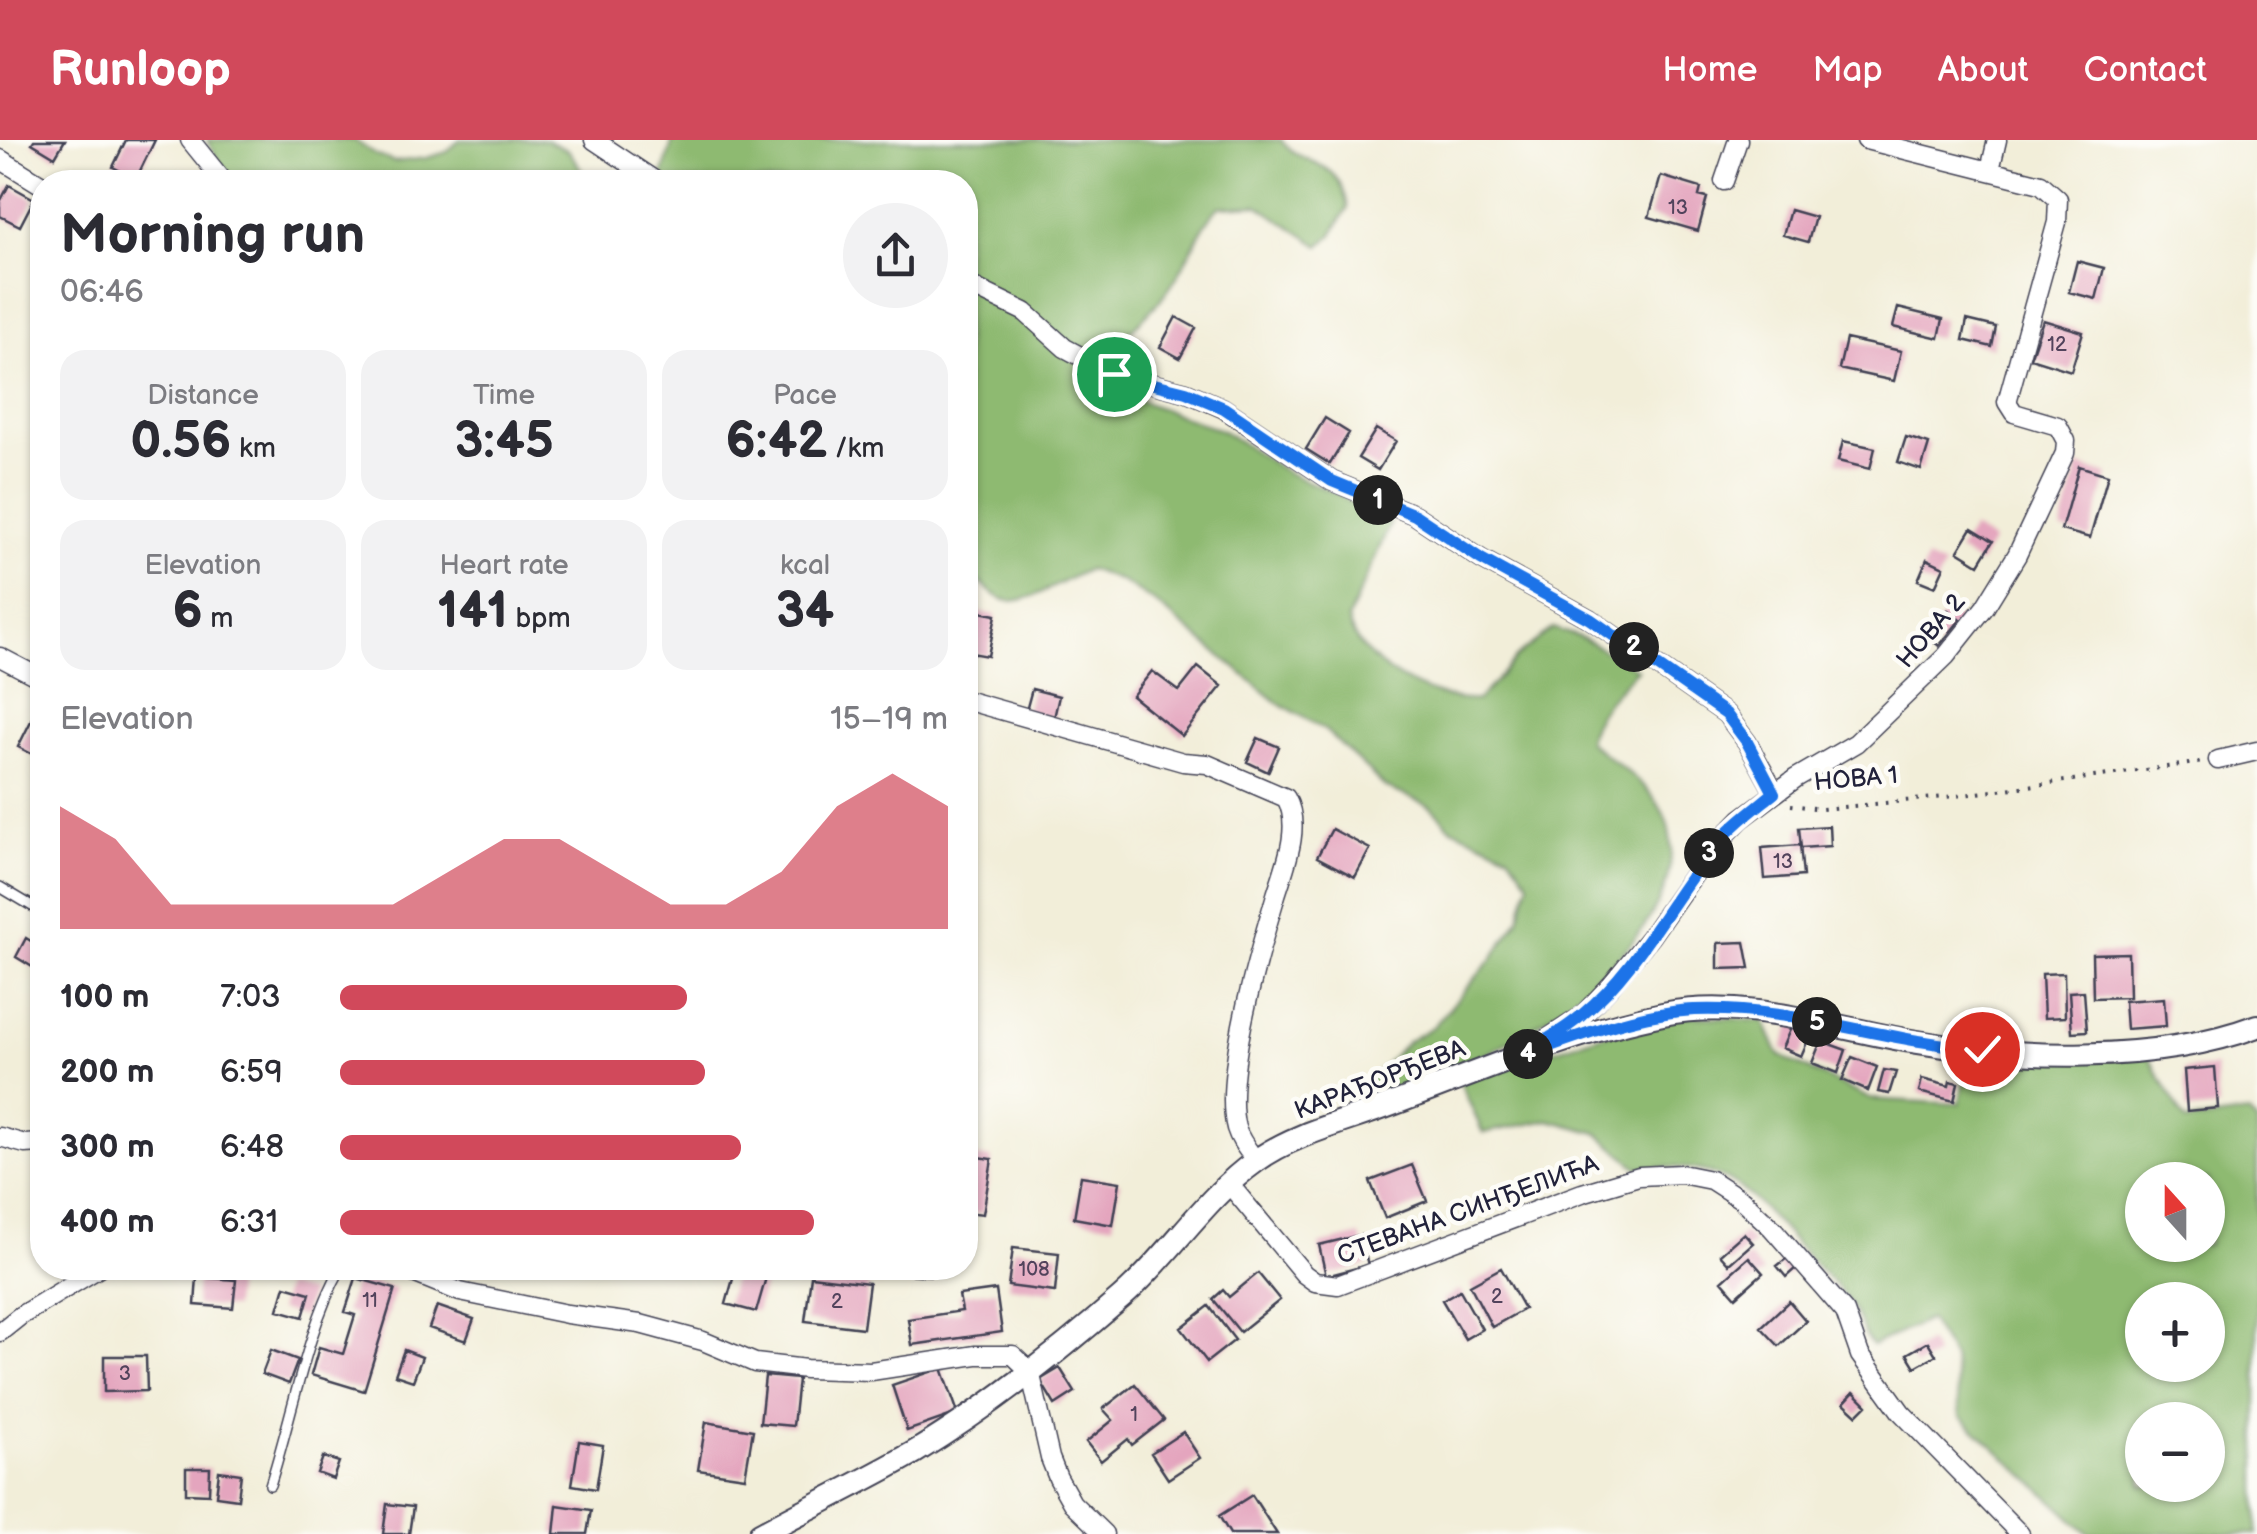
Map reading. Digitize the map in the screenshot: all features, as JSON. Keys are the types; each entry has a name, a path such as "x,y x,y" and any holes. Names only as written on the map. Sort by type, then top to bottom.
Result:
{"street":[{"path":"190,140 214,170"},
{"path":"594,140 638,170"},
{"path":"1724,181 1738,140"},
{"name":"НОВА 2","path":"1517,1058 1582,1016 1650,937 1712,850 1741,819 1774,793 1856,743 1946,656 1985,607 2017,556 2065,452 2066,441 2058,426 2014,414 2007,402 2057,222 2058,198 2041,184 1866,140"},
{"path":"1990,170 1997,140"},
{"path":"0,159 30,177"},
{"path":"978,289 1025,312 1065,348 1114,374 1186,392 1224,408 1332,481 1415,515 1481,559 1590,619 1726,714 1747,742 1774,793"},
{"path":"0,657 30,672"},
{"path":"978,704 1183,762 1206,764 1286,798 1293,829 1259,950 1234,1091 1236,1128 1256,1161"},
{"path":"2218,760 2257,751"},
{"name":"КАРАЂОРЂЕВА","path":"760,1534 913,1452 976,1412 1121,1298 1210,1202 1256,1161 1304,1138 1517,1058 1644,1018 1690,1010 1758,1012 1911,1041 2036,1052 2160,1050 2211,1041 2257,1026"},
{"path":"0,1137 30,1144"},
{"name":"СТЕВАНА СИНЂЕЛИЋА","path":"1230,1185 1304,1274 1315,1282 1338,1285 1582,1192 1639,1176 1681,1174 1711,1180 1742,1200 1772,1228 1844,1312 1860,1356 1900,1412 2020,1534"},
{"path":"0,1332 79,1280"},
{"path":"431,1280 460,1292 566,1314 640,1324 702,1341 755,1362 806,1369 870,1372 976,1354 1014,1355 1030,1370 1058,1478 1072,1502 1104,1534"}],"lane":[{"path":"0,887 30,905"},
{"path":"270,1484 335,1280"}],"path":[{"name":"НОВА 1","path":"1774,793 1781,801 1798,808 1822,809 2058,784 2218,760"}],"green space":[{"path":"207,140 354,140 394,162 447,152 459,140 546,140 569,151 582,170 224,170"},
{"path":"673,140 1281,140 1328,170 1337,179 1348,208 1320,246 1257,205 1219,207 1169,289 1097,364 1110,390 1223,431 1286,472 1340,495 1373,520 1391,522 1348,618 1365,650 1400,677 1441,695 1478,700 1522,652 1553,628 1582,638 1637,669 1601,711 1588,741 1654,798 1667,822 1671,858 1662,894 1643,928 1586,988 1520,1035 1446,1072 1369,1098 1364,1086 1407,1042 1434,1026 1491,960 1519,919 1529,882 1509,854 1450,827 1430,806 1385,787 1326,731 1276,701 1153,601 1121,581 1089,569 1035,595 1013,601 994,594 978,580 978,170 664,170"},
{"path":"1668,1014 1764,1021 1779,1055 1870,1099 1960,1104 1968,1053 2148,1056 2186,1122 2249,1113 2257,1123 2257,1534 2089,1534 1960,1416 1953,1358 1929,1319 1872,1346 1841,1292 1735,1184 1696,1169 1638,1168 1597,1133 1549,1120 1483,1133 1459,1080"}],"building":[{"path":"65,140 55,157 32,143"},
{"path":"126,140 155,140 140,170 113,167"},
{"path":"1661,176 1701,188 1699,196 1707,198 1698,231 1649,217"},
{"path":"9,185 30,197 30,207 20,226 0,216 0,202"},
{"path":"1790,210 1815,217 1808,242 1783,235"},
{"path":"2077,261 2104,268 2096,299 2069,292"},
{"path":"1898,308 1943,319 1939,338 1893,327"},
{"path":"1176,317 1196,328 1180,358 1160,347"},
{"path":"1967,320 1996,327 1992,347 1963,340"},
{"path":"2043,320 2083,332 2071,371 2030,358"},
{"path":"1846,339 1901,351 1894,381 1839,369"},
{"path":"1325,418 1349,433 1330,464 1306,449"},
{"path":"1376,429 1396,441 1378,470 1358,458"},
{"path":"1906,437 1929,444 1921,470 1898,462"},
{"path":"1843,441 1875,448 1870,469 1838,461"},
{"path":"2079,466 2108,475 2090,538 2061,530"},
{"path":"1972,528 1993,541 1979,564 1958,551"},
{"path":"1927,559 1944,567 1935,587 1918,580"},
{"path":"1948,610 1960,620 1939,646 1927,636"},
{"path":"978,612 996,615 988,656 978,654"},
{"path":"1198,667 1222,686 1182,736 1132,696 1152,671 1179,691"},
{"path":"1032,689 1059,696 1054,718 1026,711"},
{"path":"30,723 30,753 18,747"},
{"path":"1258,738 1279,747 1268,772 1247,762"},
{"path":"1829,826 1830,846 1801,848 1799,828"},
{"path":"1332,829 1370,849 1355,877 1317,857"},
{"path":"1800,845 1803,876 1765,879 1762,848"},
{"path":"26,938 30,940 30,966 16,957"},
{"path":"1745,942 1750,968 1718,969 1718,943"},
{"path":"2128,953 2129,997 2093,998 2092,954"},
{"path":"2064,973 2065,1017 2044,1018 2042,974"},
{"path":"2084,991 2087,1031 2072,1032 2069,992"},
{"path":"2164,998 2166,1026 2126,1029 2124,1001"},
{"path":"1793,1023 1812,1031 1801,1056 1782,1048"},
{"path":"1821,1041 1846,1050 1838,1073 1812,1063"},
{"path":"1852,1057 1877,1067 1868,1091 1842,1080"},
{"path":"2215,1067 2218,1108 2187,1111 2184,1070"},
{"path":"1884,1070 1896,1072 1889,1094 1878,1092"},
{"path":"1922,1079 1949,1086 1950,1081 1958,1083 1954,1101 1919,1092"},
{"path":"978,1157 992,1159 983,1214 978,1213"},
{"path":"1412,1165 1427,1201 1385,1218 1370,1181"},
{"path":"1081,1176 1120,1182 1113,1225 1074,1218"},
{"path":"1744,1233 1753,1243 1729,1264 1720,1254"},
{"path":"1360,1235 1368,1265 1326,1276 1319,1245"},
{"path":"1013,1248 1059,1253 1055,1292 1008,1286"},
{"path":"1749,1257 1763,1273 1736,1297 1722,1281"},
{"path":"1787,1258 1796,1268 1786,1277 1777,1266"},
{"path":"1501,1268 1524,1309 1492,1327 1470,1285"},
{"path":"1258,1273 1280,1300 1240,1332 1213,1299 1223,1290 1229,1297"},
{"path":"197,1280 236,1280 233,1308 195,1305"},
{"path":"355,1280 395,1289 364,1391 311,1375 319,1347 343,1354 355,1315 345,1312"},
{"path":"733,1280 765,1280 756,1312 726,1304"},
{"path":"810,1280 869,1283 863,1328 805,1321"},
{"path":"285,1286 310,1293 303,1317 278,1310"},
{"path":"996,1290 1002,1332 912,1345 908,1319 962,1311 959,1295"},
{"path":"1460,1290 1482,1329 1465,1339 1442,1300"},
{"path":"1789,1301 1806,1321 1779,1346 1761,1327"},
{"path":"437,1306 474,1319 466,1341 429,1328"},
{"path":"1209,1306 1235,1340 1207,1362 1181,1328"},
{"path":"1928,1342 1936,1355 1915,1367 1907,1354"},
{"path":"271,1350 298,1360 289,1384 262,1374"},
{"path":"404,1350 422,1357 413,1381 395,1375"},
{"path":"104,1356 146,1356 147,1391 104,1392"},
{"path":"942,1368 958,1413 907,1431 892,1385"},
{"path":"1060,1368 1075,1392 1055,1405 1040,1380"},
{"path":"765,1376 798,1379 793,1426 760,1423"},
{"path":"1135,1384 1164,1420 1132,1445 1128,1439 1101,1461 1086,1442 1113,1420 1103,1409"},
{"path":"1854,1392 1867,1405 1857,1415 1844,1403"},
{"path":"706,1422 753,1430 745,1477 698,1470"},
{"path":"1183,1432 1200,1458 1168,1479 1151,1453"},
{"path":"579,1441 603,1445 596,1489 572,1485"},
{"path":"323,1457 339,1462 333,1479 317,1473"},
{"path":"186,1468 210,1468 209,1494 186,1493"},
{"path":"219,1471 241,1474 238,1499 216,1496"},
{"path":"1252,1495 1277,1534 1230,1534 1219,1516"},
{"path":"387,1504 413,1507 409,1534 383,1534"},
{"path":"557,1505 591,1510 587,1534 554,1534"}],"route":[{"path":"1114,374 1186,392 1224,408 1332,481 1415,515 1481,559 1590,619 1726,714 1764,770 1774,793 1741,819 1712,850 1611,986 1582,1016 1517,1058 1644,1018 1690,1010 1758,1012 1911,1041 1982,1049"}]}
